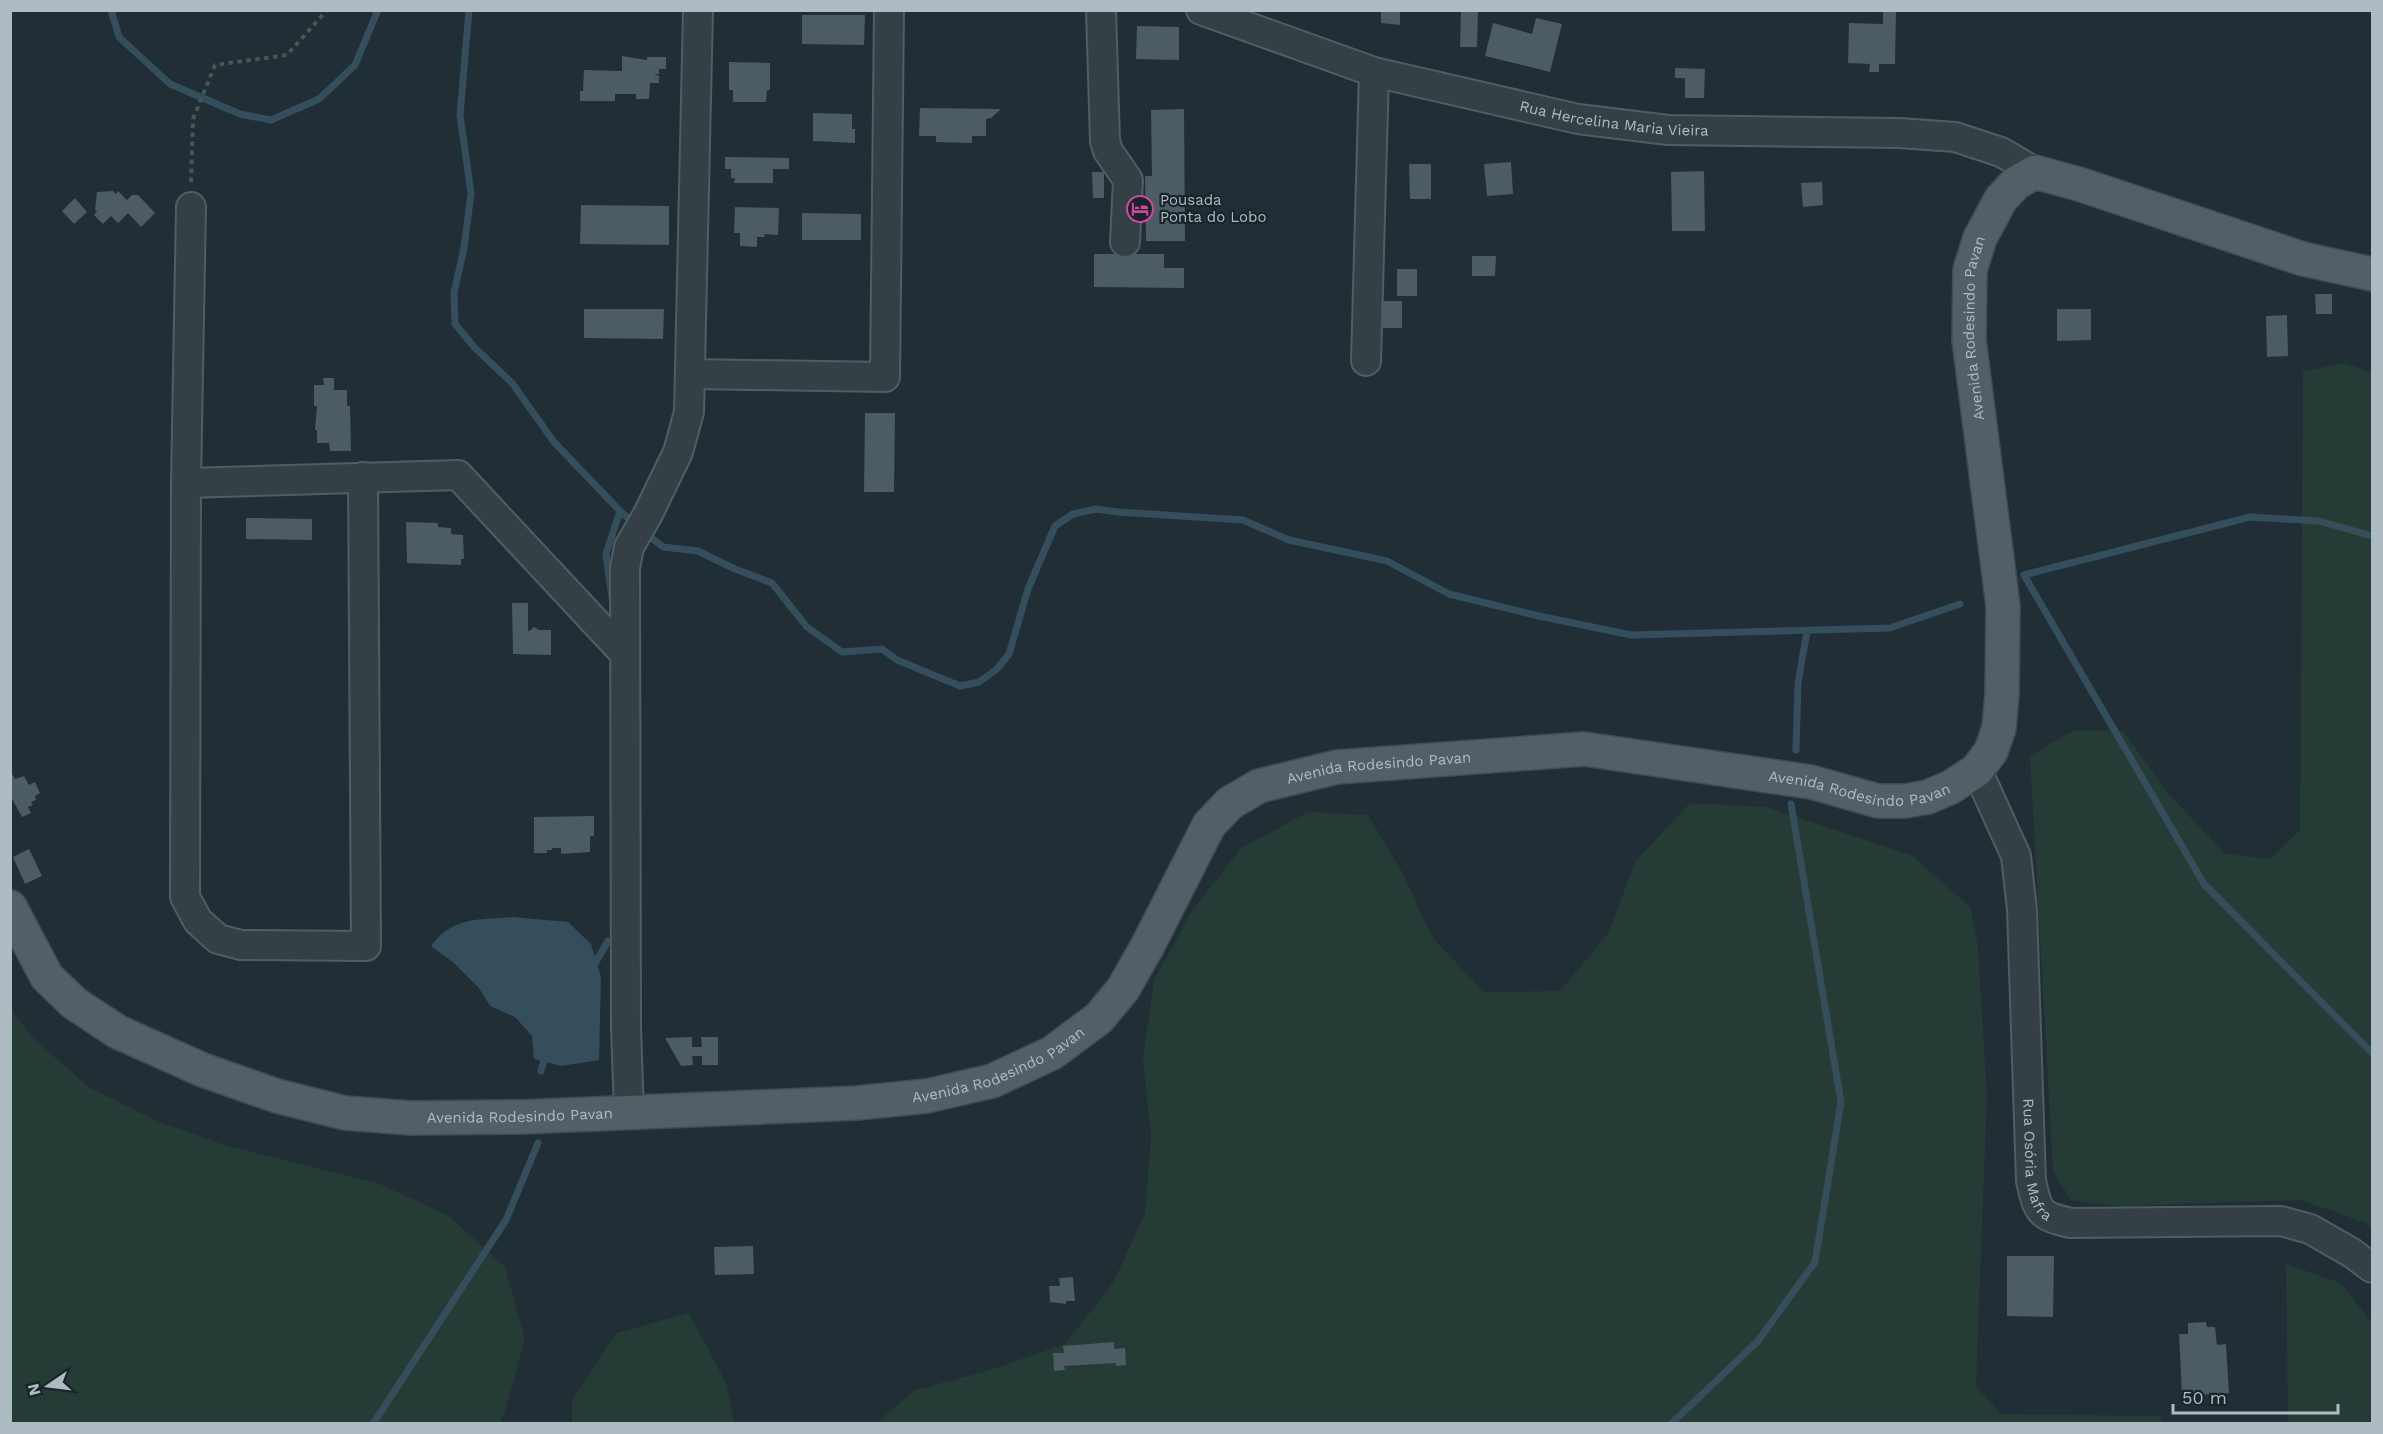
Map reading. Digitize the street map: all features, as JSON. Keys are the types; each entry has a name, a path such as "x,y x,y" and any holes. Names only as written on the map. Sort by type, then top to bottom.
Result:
{"main road":[{"path":"2035,172 2082,185 2303,259 2373,274"},
{"name":"Avenida Rodesindo Pavan","path":"10,907 47,977 74,1003 118,1032 203,1070 277,1096 345,1113 411,1118 857,1103 927,1096 992,1081 1052,1053 1099,1018 1123,989 1148,947 1209,825 1230,803 1259,786 1337,767 1584,749 1811,782 1878,801 1905,801 1928,797 1951,787 1977,770 1991,751 1999,728 2004,606 1969,340 1970,270 1980,238 2001,199 2016,183 2035,172"}],"street":[{"path":"635,1112 626,1029 625,568 629,547 678,452 689,412 698,10"},
{"path":"690,374 885,377 889,10"},
{"path":"1101,10 1105,141 1108,151 1128,180 1125,242"},
{"name":"Rua Hercelina Maria Vieira","path":"1201,10 1374,72 1578,119 1668,130 1899,133 1955,137 2001,152 2035,172"},
{"path":"1366,361 1374,72"},
{"path":"191,207 186,483 185,897 198,921 218,939 241,945 366,946 363,477"},
{"path":"186,483 458,475 625,654"},
{"name":"Rua Osória Mafra","path":"1977,770 2016,856 2022,910 2031,1181 2037,1208 2048,1218 2072,1223 2281,1221 2310,1229 2352,1252 2373,1268"}],"path":[{"path":"191,207 193,119 214,65 287,56 327,10"}],"green space":[{"path":"2342,363 2372,372 2372,1230 2366,1223 2301,1200 2117,1206 2071,1200 2053,1171 2030,756 2073,731 2123,731 2169,794 2225,854 2270,859 2300,830 2303,372"},
{"path":"1690,803 1767,807 1913,856 1971,908 1978,948 1987,1094 1976,1386 2001,1414 2161,1416 2161,1424 875,1424 915,1390 987,1371 1065,1344 1113,1283 1145,1214 1151,1136 1143,1059 1154,980 1192,911 1240,849 1308,812 1368,815 1401,870 1433,938 1484,992 1560,991 1609,932 1636,860"},
{"path":"10,1008 33,1038 90,1088 157,1121 227,1146 378,1183 449,1216 505,1267 525,1339 505,1411 499,1423 11,1423"},
{"path":"2286,1264 2341,1283 2372,1323 2372,1423 2288,1423"},
{"path":"689,1313 726,1383 735,1423 572,1423 572,1400 616,1333"}],"water":[{"path":"513,917 568,922 591,944 601,977 599,1060 561,1066 534,1059 532,1036 515,1017 490,1006 479,988 454,963 431,946 439,936 458,924 467,921"}],"building":[{"path":"1381,10 1400,10 1400,25 1381,23"},
{"path":"1461,10 1478,10 1477,47 1460,47"},
{"path":"1883,10 1896,10 1895,64 1879,64 1879,72 1869,72 1870,64 1848,63 1849,23 1883,24"},
{"path":"802,15 865,15 864,45 802,44"},
{"path":"1536,18 1562,24 1550,72 1485,56 1493,23 1532,34"},
{"path":"1137,26 1179,27 1179,60 1136,59"},
{"path":"622,56 647,60 647,57 666,57 666,69 659,69 659,74 654,74 659,76 659,83 650,83 649,99 636,99 636,94 615,94 615,101 580,101 584,70 622,71"},
{"path":"729,62 770,63 770,90 767,90 766,102 733,102 733,90 729,90"},
{"path":"1675,68 1705,69 1704,98 1685,98 1685,78 1675,78"},
{"path":"920,108 1001,109 991,118 986,119 986,136 972,136 972,143 936,142 936,136 919,136"},
{"path":"1184,109 1185,241 1146,241 1145,176 1152,176 1151,110"},
{"path":"813,113 852,114 855,143 813,141"},
{"path":"725,157 789,158 789,169 773,169 773,183 734,183 735,178 731,178 731,169 725,169"},
{"path":"1511,162 1513,194 1487,196 1484,164"},
{"path":"1409,164 1431,164 1431,199 1410,199"},
{"path":"1704,171 1705,231 1672,231 1671,172"},
{"path":"1092,172 1104,172 1104,198 1093,198"},
{"path":"1822,182 1823,205 1803,207 1801,183"},
{"path":"113,191 116,194 118,191 127,200 132,195 138,195 155,213 141,227 128,213 118,223 111,216 103,224 94,215 97,211 95,209 97,192"},
{"path":"75,198 87,212 74,224 62,211"},
{"path":"581,205 669,206 669,245 580,244"},
{"path":"735,207 779,208 778,235 764,234 765,237 757,237 757,247 740,246 740,233 734,233"},
{"path":"802,213 861,214 861,240 802,240"},
{"path":"1094,254 1164,254 1164,268 1184,268 1184,288 1094,287"},
{"path":"1472,256 1496,256 1495,276 1472,276"},
{"path":"1397,269 1417,269 1417,296 1397,296"},
{"path":"2315,294 2332,294 2332,314 2316,314"},
{"path":"1382,301 1402,301 1402,328 1382,328"},
{"path":"584,309 664,309 663,339 584,338"},
{"path":"2057,309 2091,309 2091,340 2057,341"},
{"path":"2287,315 2288,356 2267,357 2266,316"},
{"path":"323,378 334,378 334,390 347,390 347,406 350,406 351,451 330,451 329,443 317,443 317,430 315,430 317,406 314,406 314,385 324,385"},
{"path":"865,413 895,413 894,492 864,492"},
{"path":"246,518 312,519 312,540 246,539"},
{"path":"406,522 438,523 438,527 451,528 451,534 463,535 464,559 461,559 461,565 407,563"},
{"path":"512,603 528,603 528,631 534,627 539,630 551,630 551,655 513,654"},
{"path":"12,774 15,779 24,776 29,785 35,782 40,793 35,796 36,800 31,802 33,805 28,807 31,813 22,817 10,795 10,775"},
{"path":"594,816 594,836 590,836 590,852 561,854 561,848 552,848 552,850 547,850 547,853 534,853 534,817"},
{"path":"29,849 42,876 25,884 13,857"},
{"path":"692,1037 692,1047 702,1047 701,1037 718,1037 718,1065 702,1065 702,1056 692,1056 693,1065 681,1066 665,1038"},
{"path":"753,1246 754,1274 715,1275 714,1247"},
{"path":"2007,1256 2054,1256 2053,1317 2007,1316"},
{"path":"1073,1277 1075,1301 1066,1301 1066,1304 1050,1302 1049,1286 1060,1286 1059,1278"},
{"path":"2206,1322 2207,1327 2215,1327 2217,1345 2226,1344 2229,1393 2182,1396 2179,1334 2188,1334 2188,1323"},
{"path":"1114,1342 1114,1349 1125,1348 1126,1365 1116,1366 1116,1363 1064,1366 1065,1370 1054,1371 1053,1353 1064,1353 1063,1346"}],"waterway":[{"path":"111,10 119,37 170,84 240,114 271,120 319,99 355,65 378,10"},
{"path":"469,10 460,115 471,193 464,248 454,293 455,324 475,348 512,383 554,442 636,525"},
{"path":"644,532 663,547 698,551 735,569 772,583 807,627 842,652 882,649 897,660 960,686 979,682 997,669 1009,654 1028,589 1055,526 1073,514 1096,509 1243,520 1289,540 1387,561 1449,594 1631,635 1890,628 1960,604"},
{"path":"612,598 606,554 620,511"},
{"path":"2372,536 2319,521 2250,517 2024,575 2204,884 2372,1053"},
{"path":"1796,750 1798,683 1807,631"},
{"path":"1671,1424 1758,1341 1815,1262 1841,1102 1791,804"},
{"path":"593,967 608,941"},
{"path":"541,1071 546,1053"},
{"path":"373,1424 506,1220 538,1143"}],"place":[{"name":"Pousada Ponta do Lobo","path":"1140,209"}]}
